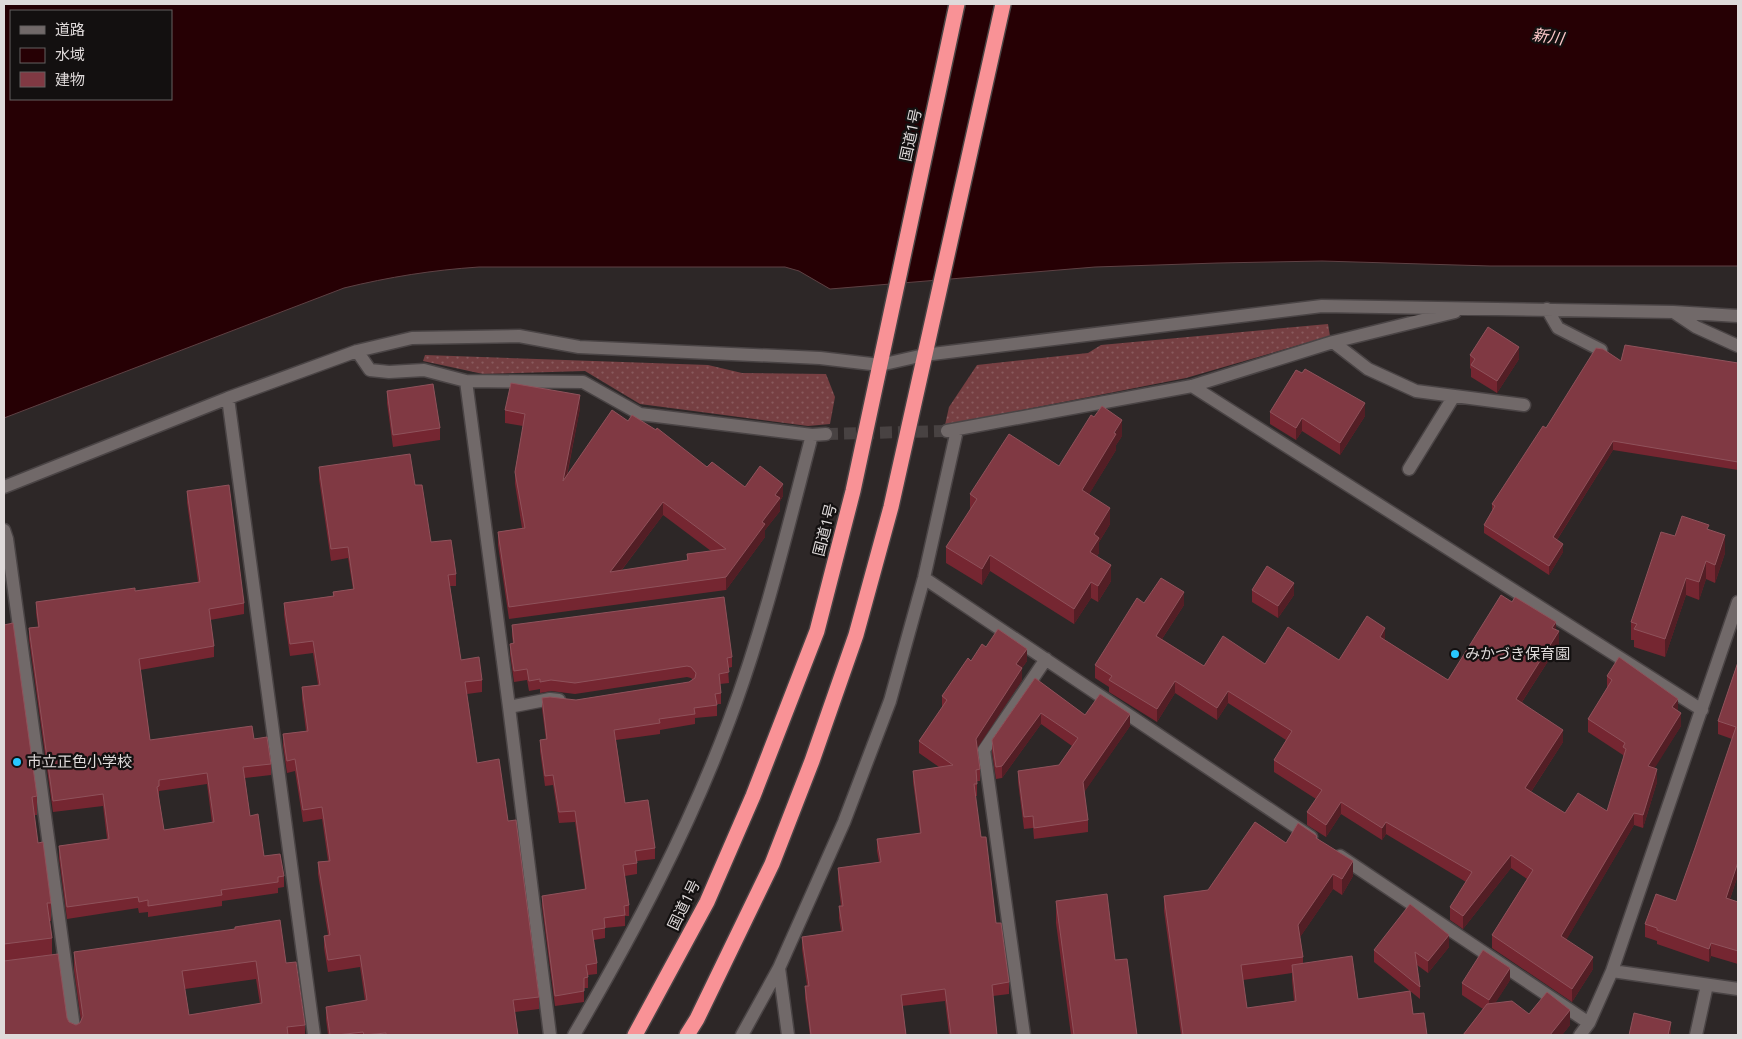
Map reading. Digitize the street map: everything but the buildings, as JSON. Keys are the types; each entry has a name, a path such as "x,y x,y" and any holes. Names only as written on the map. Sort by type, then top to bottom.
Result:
{"highway":[{"name":"国道1号","path":"635,1035 706,902 752,796 817,631 853,491 957,4"},
{"path":"687,1035 697,1019 772,864 812,761 856,635 891,507 1003,4"}],"street":[{"path":"4,487 228,398 357,351 412,338 519,336 579,347 820,358 880,365 924,355 1322,306 1472,307 1672,312 1738,316"},
{"path":"742,1035 779,968 844,822 890,701 924,578 952,431 1192,386 1332,342 1472,307"},
{"path":"1547,309 1558,328 1601,350"},
{"path":"1672,312 1738,346"},
{"path":"1332,342 1368,369 1416,391 1524,405"},
{"path":"357,351 370,370 389,372 424,370 466,381 583,382 640,414 812,435 826,434"},
{"path":"466,381 504,628 510,707 550,1035"},
{"path":"1192,386 1702,710"},
{"path":"1409,469 1454,396"},
{"path":"228,398 314,1035"},
{"path":"574,1035 633,933 686,824 729,721 769,599 812,435"},
{"path":"4,530 7,539 61,964 75,1035"},
{"path":"924,578 1589,1024"},
{"path":"1580,1035 1589,1024 1612,971 1702,710 1734,630 1738,602"},
{"path":"1024,1035 984,750 1046,660"},
{"path":"510,707 550,700 575,702"},
{"path":"779,968 788,1035"},
{"path":"1612,971 1738,989"},
{"path":"1696,1035 1707,985"}],"shaded area":[{"path":"1328,324 1330,336 1186,378 945,425 949,407 977,365 1088,353 1101,345"},
{"path":"425,355 708,365 742,373 826,374 835,397 830,424 808,426 640,404 585,371 483,374 423,361"}],"water":[{"name":"新川","path":"4,4 1738,4 1738,266 1490,266 1322,261 1218,263 1095,267 830,289 799,271 785,267 479,267 411,274 344,288 4,418"}],"tunnel":[{"path":"826,434 947,431"}],"place":[{"name":"みかづき保育園","path":"1455,654"},
{"name":"市立正色小学校","path":"17,762"}]}
